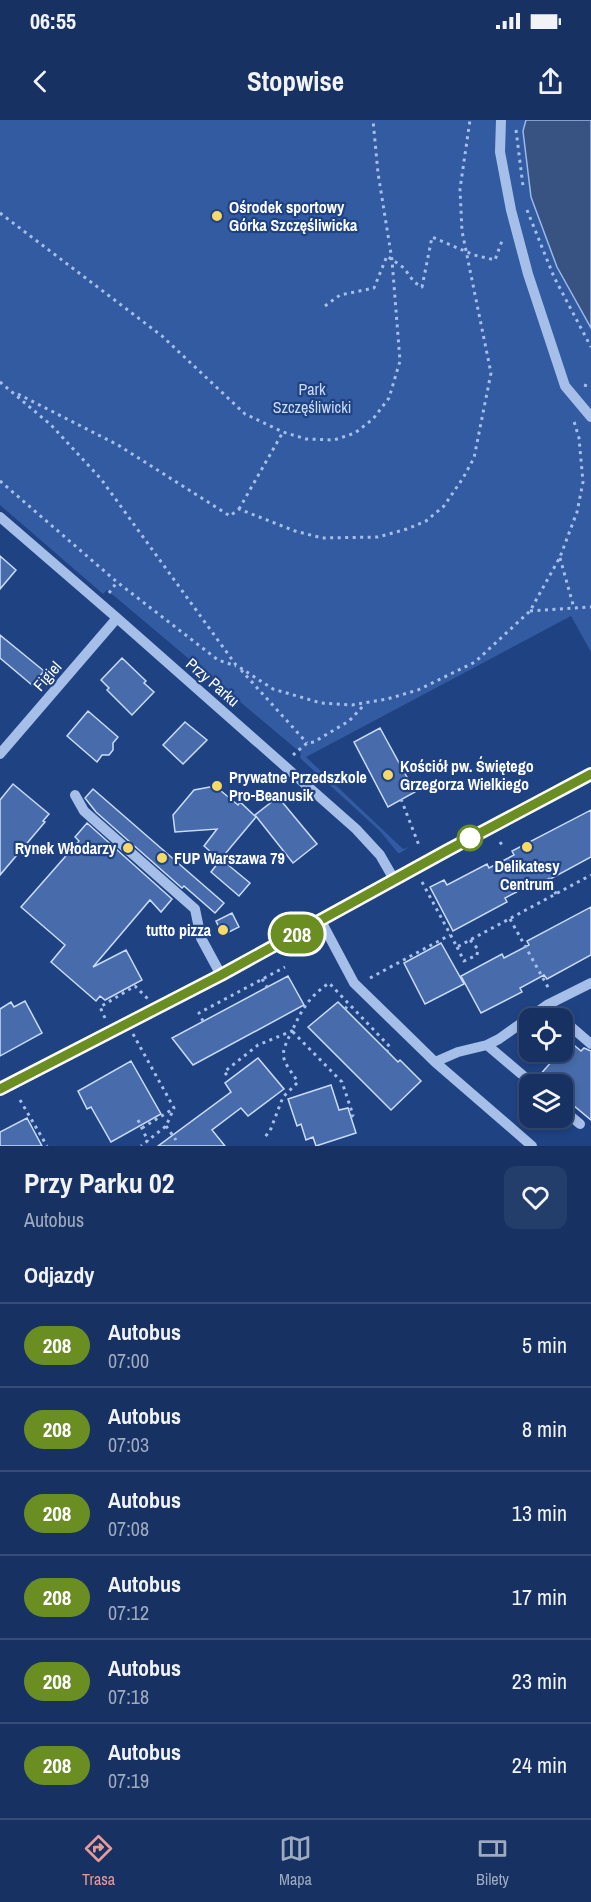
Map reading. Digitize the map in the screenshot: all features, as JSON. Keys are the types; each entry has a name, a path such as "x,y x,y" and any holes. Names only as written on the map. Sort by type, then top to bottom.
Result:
{"street":[{"path":"501,120 500,152 511,210 528,274 565,386 591,417"},
{"name":"Przy Parku","path":"0,517 356,829 380,855 394,881"},
{"name":"Figiel","path":"0,754 117,618"},
{"path":"0,1089 221,975 448,850 591,775"},
{"path":"75,795 84,811 195,909 201,938 221,975"},
{"path":"321,921 354,983 524,1144"},
{"path":"435,1062 458,1052 487,1045 547,1005 591,984"},
{"path":"547,1005 550,1008"},
{"path":"573,1028 591,1044"},
{"path":"487,1045 522,1074"},
{"path":"573,1118 580,1124"}],"path":[{"path":"0,213 162,336 245,414 283,432 306,438 334,440 355,433 373,419 389,398 400,361 392,260 378,173 373,120"},
{"path":"239,509 295,531 322,538 378,537 426,521 444,506 474,458 491,373 464,249 460,189 470,120"},
{"path":"515,120 523,192"},
{"path":"525,203 554,277 591,347"},
{"path":"325,306 340,295 374,288 387,256 404,268 414,282 422,287 432,237 474,255 495,260 511,210"},
{"path":"0,382 51,425 101,479 236,666 307,743"},
{"path":"14,392 118,445 231,516 239,509 283,432"},
{"path":"0,481 117,582 218,660 236,666 273,689 321,704 352,705 418,690 475,662 530,611 560,557 577,512 583,483 579,438 573,417"},
{"path":"560,557 574,608"},
{"path":"107,597 117,582"},
{"path":"530,611 591,607"},
{"path":"293,755 307,743 314,742 349,721 366,702"},
{"path":"401,800 420,848"},
{"path":"457,947 591,875"},
{"path":"548,878 556,894"},
{"path":"422,882 464,962 477,955 478,949 470,940"},
{"path":"510,918 548,988"},
{"path":"366,981 450,935"},
{"path":"204,1021 199,1013 285,967"},
{"path":"262,979 267,987"},
{"path":"264,1138 270,1131 283,1097 298,1082 283,1060 282,1049 303,1006 316,992 329,983 390,1047 387,1051"},
{"path":"107,1022 100,1007 134,986 149,1000"},
{"path":"345,1008 349,1004"},
{"path":"227,1075 224,1072 258,1045 292,1031"},
{"path":"292,1031 342,1082 353,1115 351,1117"},
{"path":"132,1034 174,1108"},
{"path":"20,1100 48,1146"},
{"path":"141,1146 166,1126 174,1108"},
{"path":"142,1128 174,1108"},
{"path":"138,1120 148,1141"},
{"path":"166,1126 176,1140"}],"green space":[{"name":"Park Szczęśliwicki","path":"0,120 591,120 591,652 571,616 306,757 403,849 409,847 400,853 380,831 300,758 301,753 107,590 103,594 0,505"}],"shaded area":[{"path":"526,120 591,120 591,328 557,267 531,197 523,131"}],"building":[{"path":"0,556 16,570 0,589"},
{"path":"0,635 44,671 32,685 0,658"},
{"path":"122,658 154,692 132,715 107,690 109,688 101,680"},
{"path":"88,711 118,737 109,755 102,755 97,762 67,736"},
{"path":"185,722 207,740 183,764 163,745"},
{"name":"Kościół pw. Świętego Grzegorza Wielkiego","path":"380,728 415,792 388,807 354,742"},
{"path":"13,784 49,814 43,821 45,822 0,875 0,800"},
{"path":"215,786 238,805 240,802 256,817 220,860 204,846 217,829 175,832 173,815 194,790"},
{"path":"93,789 224,903 215,913 184,886 182,888 96,812 85,798"},
{"path":"278,797 317,844 293,863 255,815"},
{"path":"591,810 591,857 532,889 530,885 505,898 507,902 453,931 430,887 444,880 447,885 487,864 489,868 514,855 512,851"},
{"path":"87,823 172,899 161,912 150,900 93,967 126,950 142,980 105,1000 100,996 96,1001 51,962 65,945 21,907 79,841 75,837"},
{"path":"221,859 250,883 239,896 211,872"},
{"path":"591,907 591,955 547,979 544,975 520,988 522,992 481,1013 461,976 502,954 504,958 529,945 527,941"},
{"path":"232,913 239,927 223,935 216,921"},
{"path":"441,943 464,984 425,1004 404,963"},
{"path":"288,976 304,1005 193,1065 172,1038"},
{"path":"25,1001 42,1033 0,1056 0,1009 11,1002 14,1007"},
{"path":"338,1002 398,1062 400,1060 421,1081 391,1110 308,1027"},
{"path":"573,1044 581,1051 584,1048 591,1051 591,1120 573,1105 573,1074 541,1074 551,1062 573,1062"},
{"path":"258,1058 284,1089 248,1116 241,1108 212,1130 225,1146 158,1146 231,1092 225,1083"},
{"path":"131,1061 161,1114 111,1142 91,1107 87,1109 78,1091"},
{"path":"331,1085 339,1110 348,1108 356,1133 316,1146 313,1137 306,1140 301,1124 297,1126 288,1099"},
{"path":"27,1118 42,1146 0,1146 0,1132"}],"bus line":[{"name":"208","path":"0,1089 221,975 591,774"}],"place":[{"name":"Ośrodek sportowy Górka Szczęśliwicka","path":"217,216"},
{"name":"Kościół pw. Świętego Grzegorza Wielkiego","path":"388,775"},
{"name":"Prywatne Przedszkole Pro-Beanusik","path":"217,786"},
{"name":"Delikatesy Centrum","path":"527,847"},
{"name":"Rynek Włodarzy","path":"128,848"},
{"name":"FUP Warszawa 79","path":"162,858"},
{"name":"tutto pizza","path":"223,930"}]}
